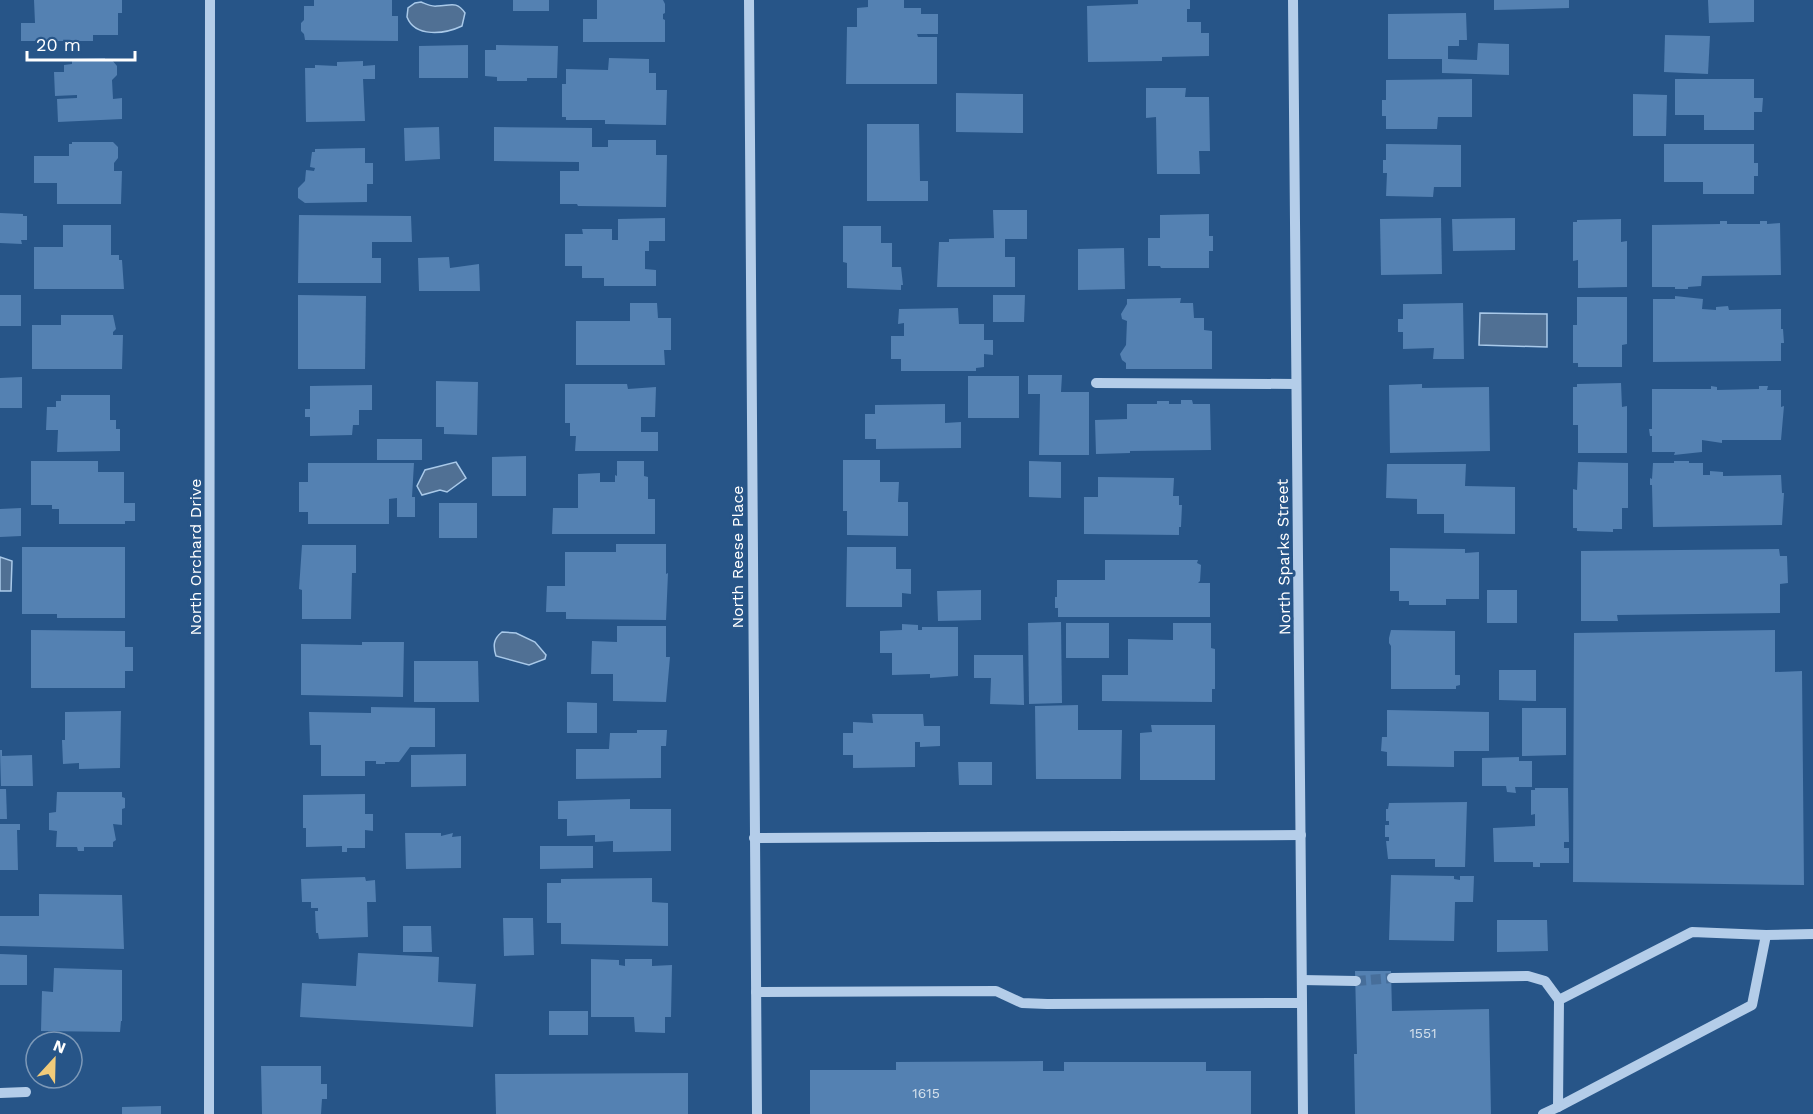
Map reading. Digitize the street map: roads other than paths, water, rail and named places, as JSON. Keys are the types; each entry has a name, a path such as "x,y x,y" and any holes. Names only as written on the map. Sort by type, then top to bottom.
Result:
{"street":[{"name":"North Orchard Drive","path":"209,1114 210,0"},
{"name":"North Reese Place","path":"748,0 757,1114"},
{"name":"North Sparks Street","path":"1293,0 1303,1114"},
{"path":"1096,383 1296,384"},
{"path":"754,838 1301,835"},
{"path":"1559,1000 1692,932 1813,934"},
{"path":"1543,1114 1752,1005 1766,935"},
{"path":"1392,978 1528,976 1545,981 1559,1000 1558,1107"},
{"path":"1302,980 1356,981"},
{"path":"756,992 996,991 1022,1003 1039,1004 1301,1003"},
{"path":"0,1093 26,1092"}],"water":[{"path":"421,2 433,6 459,6 465,13 462,26 439,32 423,31 417,28 407,17 408,8"},
{"path":"1480,313 1547,314 1547,347 1479,345"},
{"path":"456,462 466,478 447,492 440,490 422,495 417,486 425,470"},
{"path":"0,557 12,561 11,591 0,591"},
{"path":"502,632 516,633 535,642 546,655 545,659 529,665 496,656 494,643"}],"tunnel":[{"path":"1356,981 1392,978"}]}
